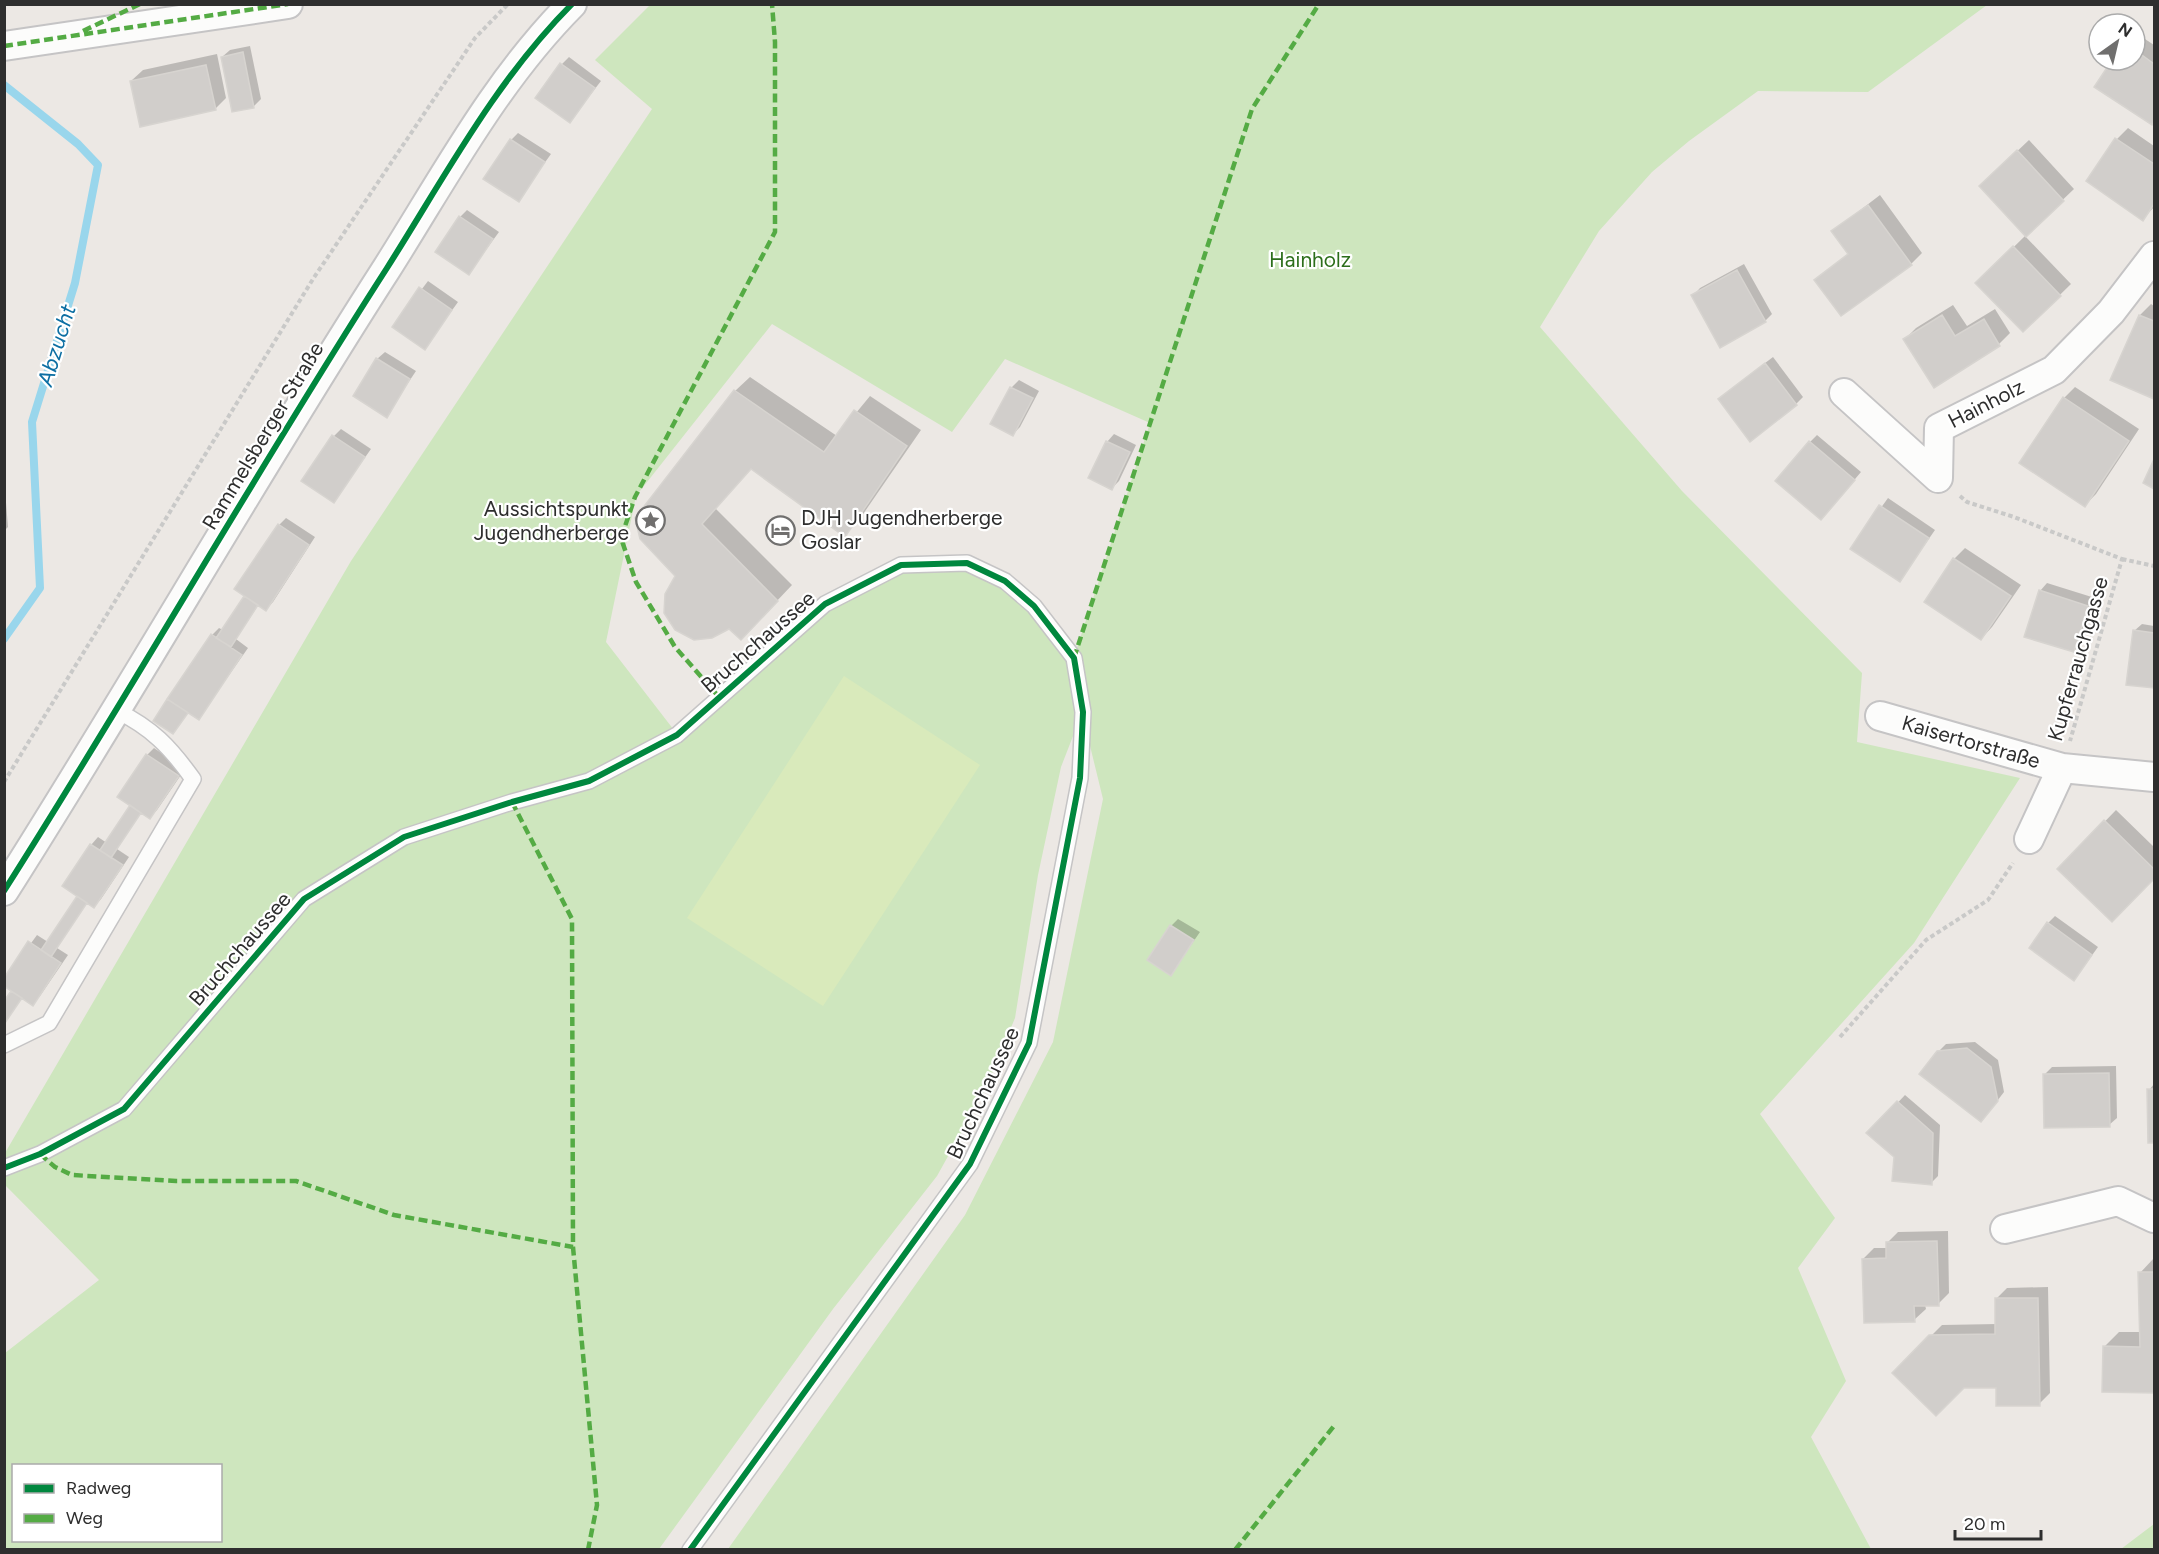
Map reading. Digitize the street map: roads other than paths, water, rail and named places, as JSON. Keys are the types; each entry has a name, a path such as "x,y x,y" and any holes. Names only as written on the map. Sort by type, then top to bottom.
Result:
{"street":[{"path":"72,36 140,4"},
{"path":"10,44 288,4"},
{"name":"Rammelsberger Straße","path":"4,891 117,711 306,394 518,63 565,6"},
{"name":"Hainholz","path":"1844,393 1938,478 1939,428 2054,370 2111,312 2154,256"},
{"name":"Kaisertorstraße","path":"1880,716 2062,768 2154,777"},
{"name":"Kaisertorstraße","path":"2029,839 2062,768"},
{"path":"2005,1229 2118,1201 2154,1218"}],"lane":[{"name":"Bruchchaussee","path":"4,1168 40,1154 124,1109 304,899 404,837 512,802 588,781 677,735 825,604 901,565 967,563 1005,582 1034,606 1074,658 1083,712 1080,778 1029,1043 970,1164 690,1550"},
{"path":"4,1045 49,1023 192,779 174,753 144,724 117,711"}],"waterway":[{"name":"Abzucht","path":"4,85 78,144 98,165 75,283 32,422 40,588 4,639"}],"place":[{"name":"Aussichtspunkt Jugendherberge","path":"650,521"},
{"name":"DJH Jugendherberge Goslar","path":"780,530"}]}
